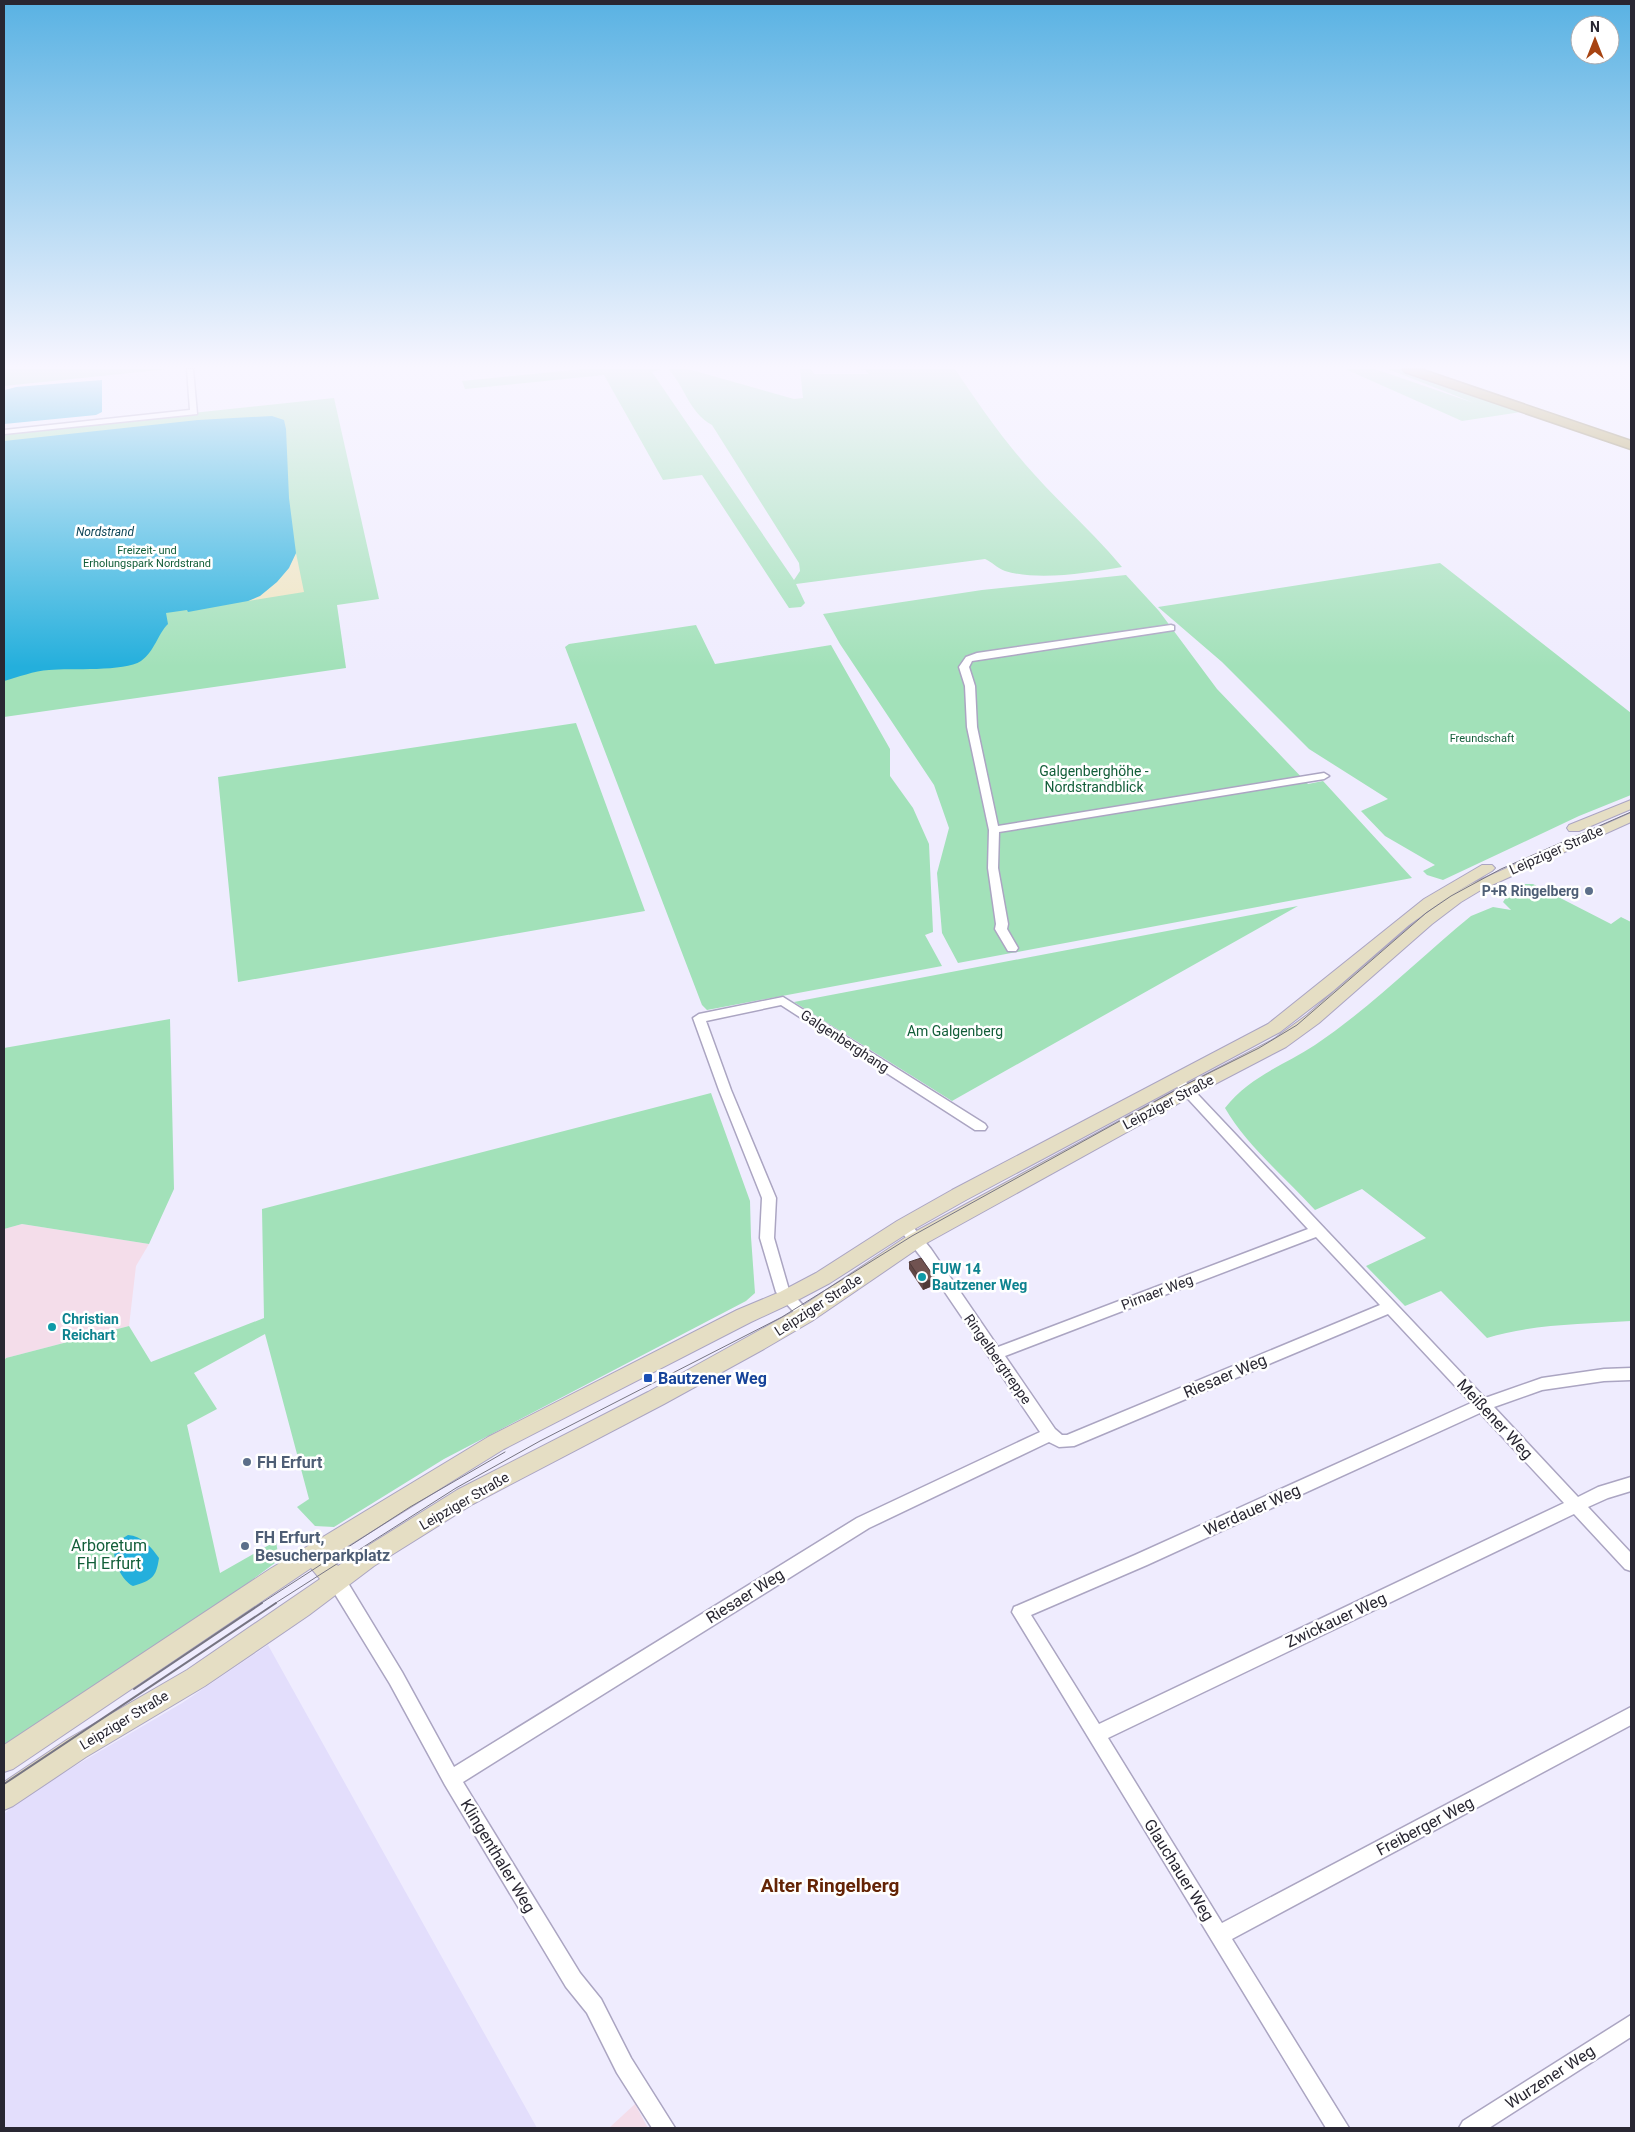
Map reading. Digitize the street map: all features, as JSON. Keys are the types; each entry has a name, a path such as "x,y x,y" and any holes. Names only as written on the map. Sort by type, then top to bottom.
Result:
{"main road":[{"name":"Leipziger Straße","path":"4,1760 278,1576 496,1443 910,1233 1182,1085 1293,1015 1420,908 1461,880 1631,804"},
{"name":"Leipziger Straße","path":"1182,1085 1280,1043 1313,1019 1426,921 1455,899 1476,887 1631,817"},
{"name":"Leipziger Straße","path":"4,1796 77,1748 196,1678 366,1559 465,1497 656,1398 805,1315 910,1233"},
{"path":"314,1555 336,1581"}],"street":[{"path":"1012,948 1001,929 1002,924 993,868 994,830 972,727 970,686 964,667 969,658 1171,628"},
{"path":"994,830 1324,776"},
{"name":"Galgenberghang","path":"787,1297 783,1292 767,1238 768,1198 699,1018 783,1001 980,1127"},
{"name":"Meißener Weg","path":"1182,1085 1631,1564"},
{"name":"Ringelbergtreppe","path":"910,1233 1055,1437"},
{"name":"Pirnaer Weg","path":"995,1354 1322,1234"},
{"path":"787,1297 805,1315"},
{"name":"Riesaer Weg","path":"451,1779 864,1523 1055,1437 1068,1441 1390,1307"},
{"name":"Werdauer Weg","path":"1020,1612 1141,1560 1482,1405 1542,1384 1604,1375 1631,1374"},
{"name":"Zwickauer Weg","path":"1095,1735 1604,1492 1631,1484"},
{"name":"Klingenthaler Weg","path":"336,1581 396,1678 451,1779 573,1980 584,1990 610,2033 619,2056 664,2128"},
{"name":"Glauchauer Weg","path":"1020,1612 1338,2128"},
{"name":"Freiberger Weg","path":"1219,1935 1631,1716"},
{"name":"Wurzener Weg","path":"1470,2128 1631,2025"}],"shaded area":[{"path":"22,1224 149,1244 136,1266 129,1326 6,1358 4,1361 4,1229"},
{"path":"268,1645 537,2128 4,2128 4,1814 22,1797 182,1703"},
{"path":"635,2104 648,2128 609,2128"}],"green space":[{"name":"Nordstrand","path":"4,468 350,468 379,599 337,605 346,668 4,717"},
{"path":"657,468 718,468 794,580 800,571 799,563 739,468 1029,468 1122,567 1079,574 1048,576 1005,571 985,559 796,584 805,603 801,607 789,608 702,475 663,480"},
{"name":"Freundschaft","path":"1440,563 1631,713 1631,795 1579,816 1443,880 1427,875 1423,871 1435,865 1385,836 1361,811 1388,799 1309,749 1222,662 1158,607"},
{"name":"Galgenberghöhe - Nordstrandblick","path":"1126,575 1159,611 1217,689 1308,784 1323,781 1412,878 958,963 942,933 937,873 949,828 934,785 840,644 823,614 982,590"},
{"path":"696,625 715,664 831,645 890,749 890,776 913,808 929,844 933,932 925,935 942,966 707,1010 702,1005 565,647 569,644"},
{"path":"576,723 645,911 238,982 218,777"},
{"path":"1524,884 1533,884 1611,924 1621,917 1631,922 1631,1321 1540,1327 1487,1338 1441,1291 1405,1306 1366,1266 1426,1238 1362,1189 1315,1210 1255,1148 1225,1108 1245,1088 1267,1072 1315,1045 1335,1031 1471,916 1493,907 1511,910 1503,902 1511,890"},
{"name":"Am Galgenberg","path":"1298,906 952,1101 794,1002"},
{"path":"170,1019 174,1189 149,1244 22,1224 4,1229 4,1048"},
{"name":"Arboretum FH Erfurt","path":"711,1093 750,1201 755,1293 746,1301 444,1459 334,1527 315,1526 297,1507 309,1499 265,1334 194,1373 217,1409 187,1425 220,1573 276,1541 279,1560 186,1629 4,1748 4,1361 6,1358 129,1326 151,1362 264,1318 262,1209"}],"sand":[{"path":"296,553 304,592 248,601 263,593 276,582 288,568"}],"water":[{"name":"Nordstrand","path":"4,468 288,468 289,498 296,553 289,568 277,582 260,596 248,601 188,612 187,610 166,613 168,624 153,648 141,661 133,664 123,667 43,671 4,681"},
{"path":"128,1535 142,1540 159,1558 152,1577 145,1582 133,1586 124,1578 114,1555 115,1543"}],"building":[{"path":"921,1258 935,1278 923,1283 909,1262"}],"tram line":[{"path":"274,1604 456,1488 540,1441 782,1317 912,1236 1183,1086 1259,1048 1297,1025 1426,913 1451,896 1501,869 1631,812"},
{"path":"260,1604 410,1507 505,1452"},
{"path":"134,1689 262,1603"},
{"path":"4,1784 276,1603"}],"place":[{"name":"P+R Ringelberg","path":"1589,891"},
{"name":"FUW 14 Bautzener Weg","path":"922,1277"},
{"name":"Christian Reichart","path":"52,1327"},
{"name":"Bautzener Weg","path":"648,1378"},
{"name":"FH Erfurt","path":"247,1462"},
{"name":"FH Erfurt, Besucherparkplatz","path":"245,1546"}],"district":[{"name":"Alter Ringelberg","path":"830,1885"}],"park label":[{"name":"Freizeit- und Erholungspark Nordstrand","path":"147,556"}]}
